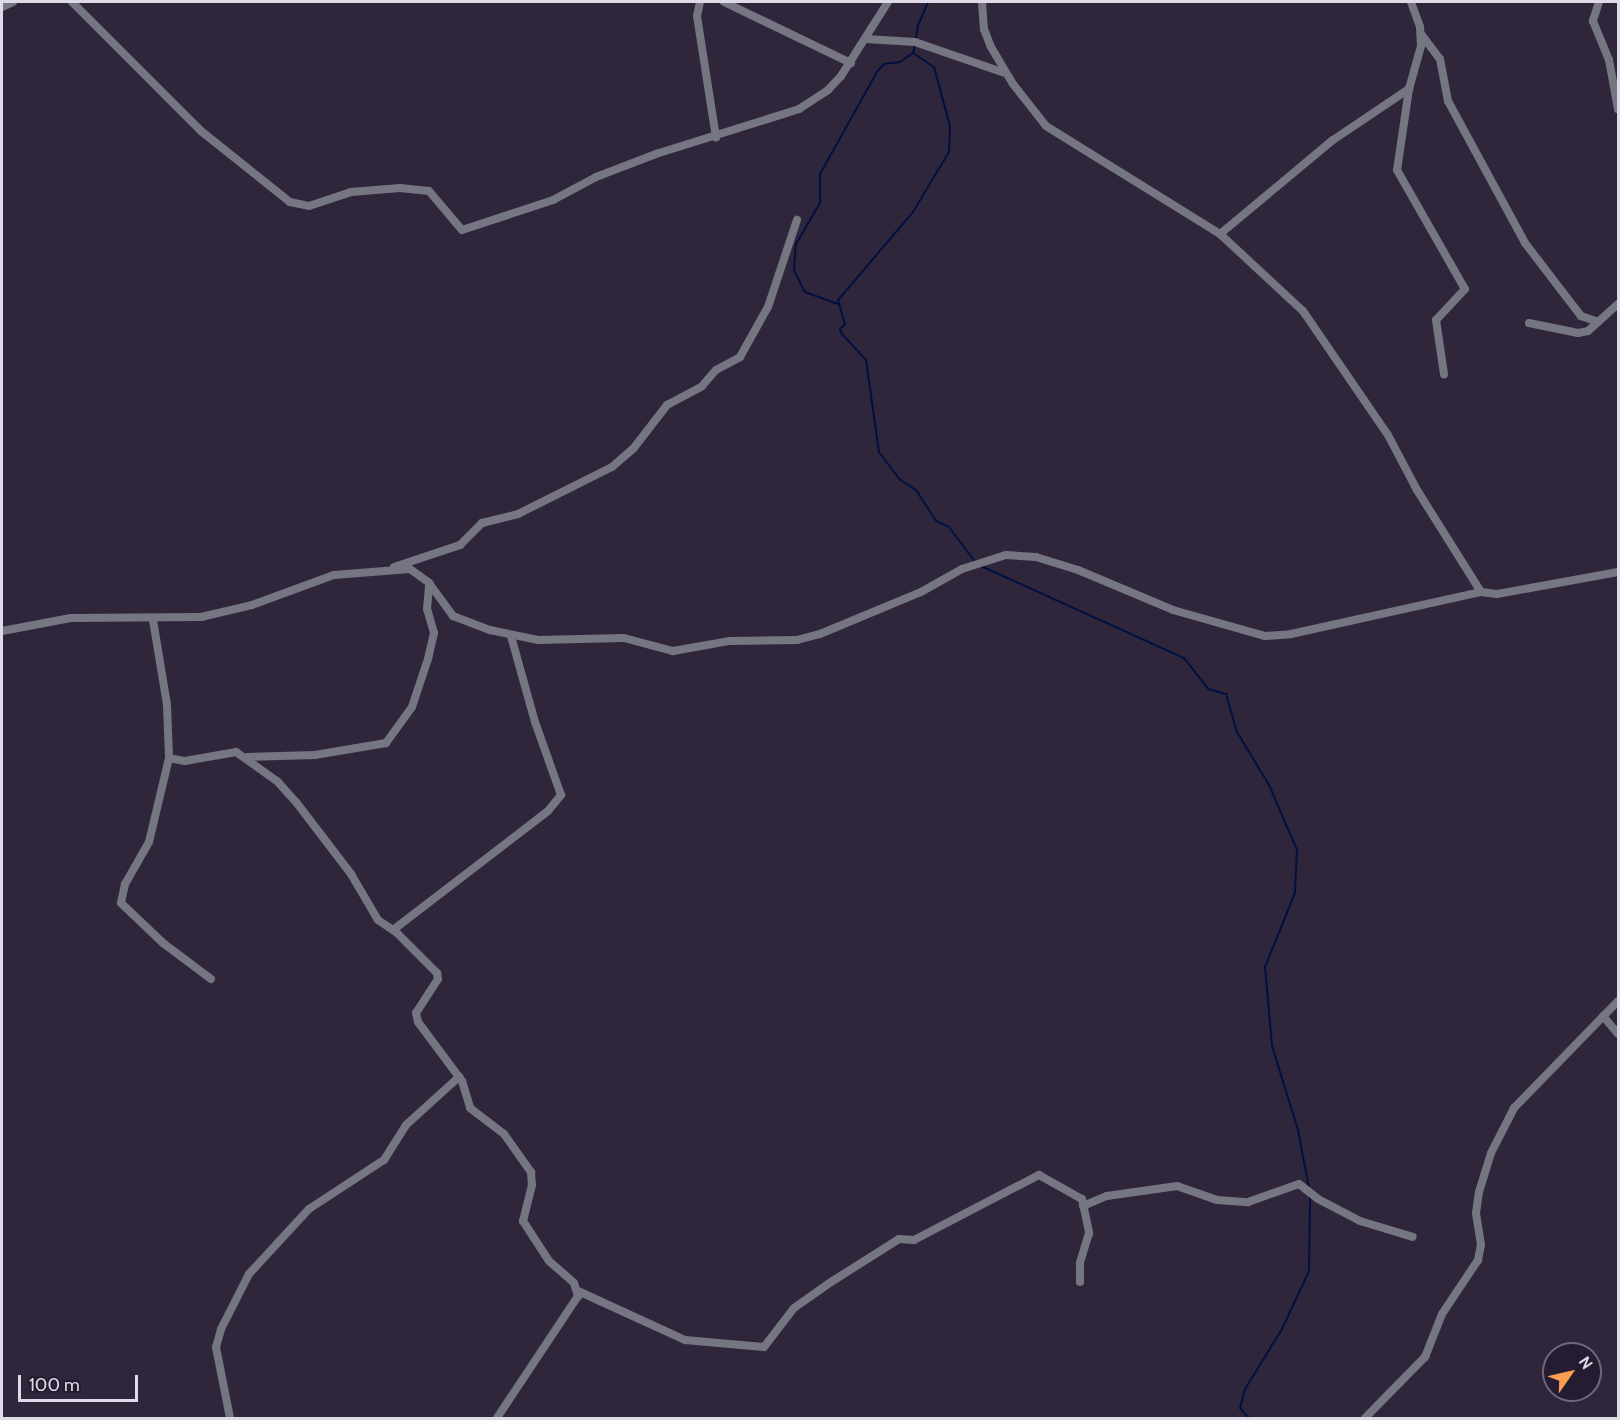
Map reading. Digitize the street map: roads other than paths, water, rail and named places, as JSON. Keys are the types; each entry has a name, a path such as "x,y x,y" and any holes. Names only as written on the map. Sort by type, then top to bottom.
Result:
{"street":[{"path":"2,7 13,2"},
{"path":"72,2 201,131 301,207 351,192 400,188 429,191 462,230 544,203 651,156 716,138 798,109 828,90 851,63 888,2"},
{"path":"700,2 697,15 716,138"},
{"path":"724,2 851,63"},
{"path":"982,2 984,29 1005,73 1046,126 1220,234 1303,311 1388,435 1417,490 1481,592"},
{"path":"1411,2 1421,34 1440,59 1448,101 1525,243 1581,316 1598,322"},
{"path":"1599,2 1593,21 1616,73 1618,109"},
{"path":"1421,34 1409,89 1397,170 1465,289 1436,320 1444,374"},
{"path":"866,39 915,42 1005,73"},
{"path":"1220,234 1333,140 1409,89"},
{"path":"390,569 460,545 482,523 518,514 556,493 597,477 619,461 667,405 702,386 716,370 740,357 768,307 797,220"},
{"path":"1529,323 1578,333 1588,331 1618,304"},
{"path":"2,631 58,619 153,620 201,616 252,605 334,575 410,569 429,583 453,616 511,636 556,640 610,636 673,651 730,641 797,640 921,592 986,560 1006,555 1036,557 1078,570 1173,610 1265,636 1291,634 1481,592 1497,594 1618,572"},
{"path":"169,758 185,761 228,750 247,757 315,755 386,743 412,707 428,659 434,633 427,609 429,583"},
{"path":"153,620 167,705 169,758 149,842 125,884 121,903 145,928 211,979"},
{"path":"393,930 553,807 561,795 532,712 511,636"},
{"path":"247,757 296,802 351,874 378,920 393,930 437,973 416,1017 459,1077 470,1108 504,1134 526,1161 532,1185 523,1221 549,1261 578,1291 685,1340 764,1347 794,1308 841,1276 900,1239 914,1240 1035,1176 1041,1176 1080,1197 1089,1233 1080,1263 1080,1282"},
{"path":"1365,1419 1425,1357 1442,1314 1478,1260 1479,1192 1490,1154 1514,1108 1618,1001"},
{"path":"1603,1016 1618,1034"},
{"path":"230,1419 216,1347 221,1329 249,1274 309,1209 384,1160 406,1125 459,1077"},
{"path":"1083,1206 1107,1196 1177,1186 1217,1200 1248,1202 1299,1184 1318,1199 1360,1221 1413,1237"},
{"path":"497,1419 571,1312 578,1291"}],"waterway":[{"path":"928,2 918,26 913,53 934,67 950,126 949,152 913,212 838,300 845,324 840,329 866,360 879,452 899,479 916,490 936,521 949,527 976,563"},
{"path":"838,304 805,292 794,270 796,244 820,203 820,174 877,72 884,64 900,62 913,53"},
{"path":"981,566 1184,658 1208,689 1226,694 1237,732 1269,785 1297,850 1295,893 1265,967 1272,1046 1298,1130 1309,1188"},
{"path":"1249,1418 1240,1408 1245,1389 1282,1329 1309,1271 1310,1197"}]}
